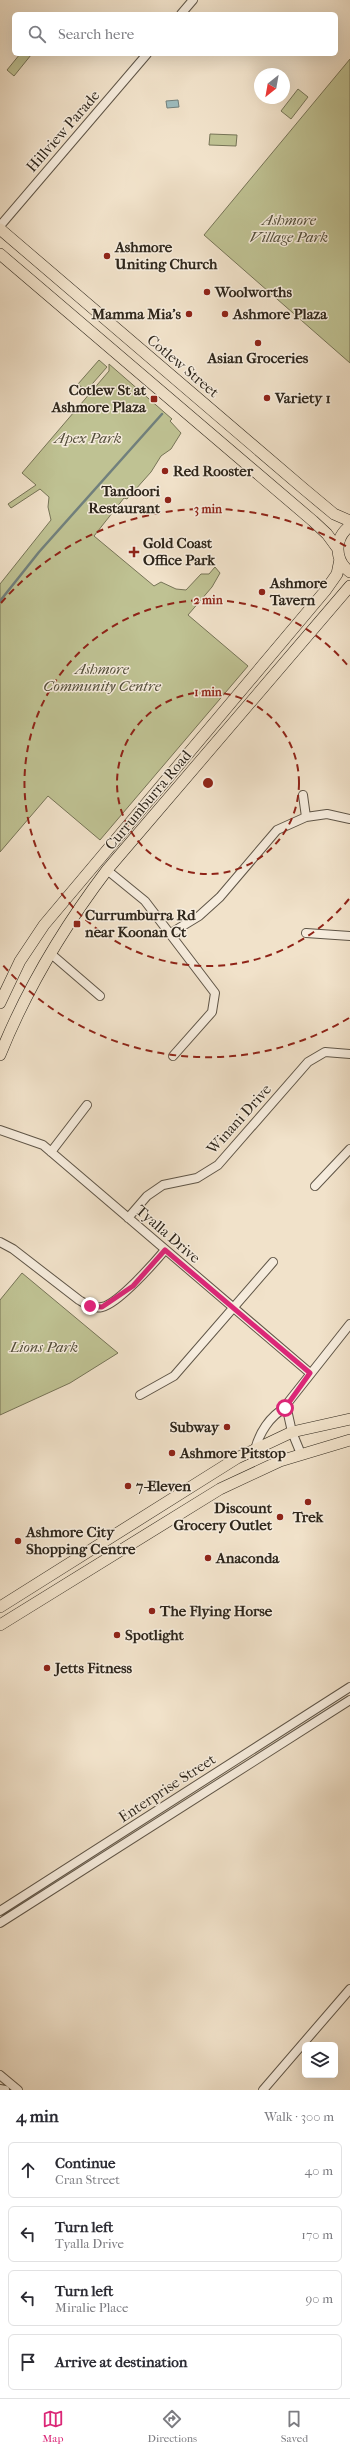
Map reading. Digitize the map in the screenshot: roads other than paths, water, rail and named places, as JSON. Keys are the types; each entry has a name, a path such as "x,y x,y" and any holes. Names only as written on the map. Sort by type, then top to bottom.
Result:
{"main road":[{"name":"Cotlew Street","path":"0,229 304,489 334,514 350,521"},
{"path":"0,254 313,521 327,534 350,572"},
{"name":"Currumburra Road","path":"0,1003 20,961 62,902 329,586 336,574 343,533 350,526"},
{"name":"Currumburra Road","path":"0,1055 28,992 79,907 107,870 350,586"},
{"path":"62,902 99,871 107,870"},
{"path":"1,1616 230,1462 292,1432 350,1419"},
{"path":"1,1616 191,1505 247,1475 301,1454 350,1440"}],"street":[{"path":"183,12 193,0"},
{"name":"Hillview Parade","path":"0,226 145,56"},
{"path":"303,795 306,817"},
{"path":"171,934 199,916 220,897 277,830 306,817 327,814 350,819"},
{"path":"107,870 145,901 215,994 212,1012 173,1056"},
{"path":"306,933 350,936"},
{"path":"50,954 100,996"},
{"name":"Winani Drive","path":"128,1218 147,1196 163,1185 197,1178 218,1165 308,1062 325,1052 350,1054"},
{"path":"51,1152 86,1106"},
{"name":"Tyalla Drive","path":"0,1130 43,1145 310,1373"},
{"path":"315,1186 350,1149"},
{"path":"0,1242 13,1249 79,1300 90,1306 102,1307 133,1286 165,1250"},
{"path":"140,1395 174,1376 273,1262"},
{"path":"255,1450 258,1437 277,1412 285,1408 310,1373 350,1324"},
{"path":"285,1408 292,1432 301,1454"},
{"name":"Enterprise Street","path":"0,1911 350,1687"},
{"name":"Enterprise Street","path":"0,1923 350,1700"},
{"path":"263,2090 350,1989"},
{"path":"0,2075 18,2090"},
{"path":"0,2089 5,2090"}],"water":[{"path":"178,100 179,107 167,108 166,101"}],"waterway":[{"path":"0,601 39,552 162,414"}],"place":[{"name":"Ashmore Uniting Church","path":"107,256"},
{"name":"Woolworths","path":"207,292"},
{"name":"Mamma Mia's","path":"189,314"},
{"name":"Ashmore Plaza","path":"225,314"},
{"name":"Asian Groceries","path":"258,343"},
{"name":"Variety 1","path":"267,398"},
{"name":"Cotlew St at Ashmore Plaza","path":"154,399"},
{"name":"Red Rooster","path":"165,471"},
{"name":"Tandoori Restaurant","path":"168,500"},
{"name":"Gold Coast Office Park","path":"134,552"},
{"name":"Ashmore Tavern","path":"262,592"},
{"name":"Currumburra Rd near Koonan Ct","path":"77,924"},
{"name":"Subway","path":"227,1427"},
{"name":"Ashmore Pitstop","path":"172,1453"},
{"name":"7-Eleven","path":"128,1486"},
{"name":"Trek","path":"308,1502"},
{"name":"Discount Grocery Outlet","path":"280,1517"},
{"name":"Ashmore City Shopping Centre","path":"18,1541"},
{"name":"Anaconda","path":"208,1558"},
{"name":"The Flying Horse","path":"152,1611"},
{"name":"Spotlight","path":"117,1635"},
{"name":"Jetts Fitness","path":"47,1668"}],"park label":[{"name":"Ashmore Village Park","path":"289,228"},
{"name":"Apex Park","path":"88,438"},
{"name":"Ashmore Community Centre","path":"102,678"},
{"name":"Lions Park","path":"44,1347"}]}
